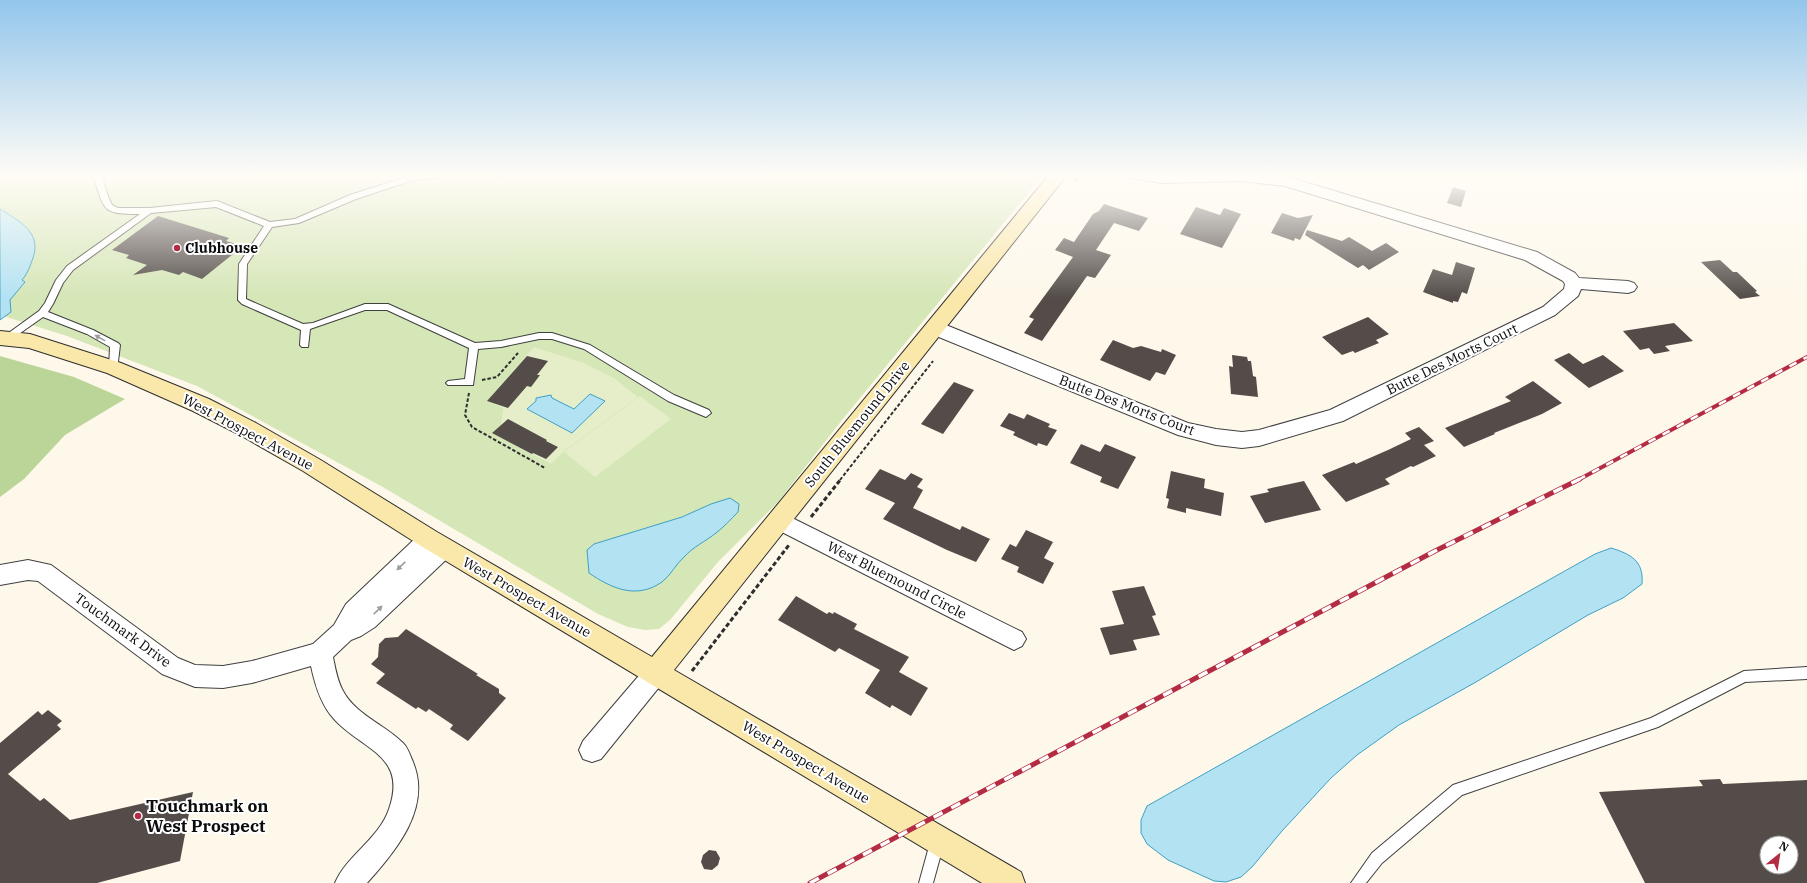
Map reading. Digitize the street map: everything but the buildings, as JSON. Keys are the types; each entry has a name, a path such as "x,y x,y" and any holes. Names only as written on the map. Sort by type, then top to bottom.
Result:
{"main road":[{"name":"South Bluemound Drive","path":"656,673 780,521 944,332 1036,216"},
{"name":"West Prospect Avenue","path":"10,336 114,368 202,405 248,429 311,465 436,543 1010,883"}],"street":[{"path":"1400,216 1531,256 1569,277 1574,283 1628,287"},
{"name":"Butte Des Morts Court","path":"944,332 1185,430 1216,437 1242,440 1260,438 1336,416 1549,311 1572,292 1574,283"},
{"name":"West Bluemound Circle","path":"780,521 1014,639"},
{"name":"Touchmark Drive","path":"0,575 28,570 43,572 170,666 195,676 223,677 252,672 320,653 346,630 353,629 367,620 436,543"},
{"path":"320,653 335,702 348,716 394,753 403,768 406,788 403,807 393,830 349,883"},
{"path":"592,750 656,673"}],"lane":[{"path":"10,336 42,312 49,304 59,282 70,268 141,216"},
{"path":"245,216 269,225 296,221 309,216"},
{"path":"269,225 242,267 242,300 290,323 306,327 325,322 365,307 388,307 474,346 501,344 552,336 587,347 671,398 706,413"},
{"path":"42,312 90,332 115,346 114,368"},
{"path":"305,345 306,327"},
{"path":"451,383 470,383 474,346"},
{"path":"1358,883 1377,858 1458,790 1654,723 1744,677 1807,673"},
{"path":"926,883 938,841"}],"path":[{"path":"679,687 800,531 944,332"},
{"path":"534,338 497,377 470,383 466,414 472,427 545,468"}],"green space":[{"path":"0,216 1009,216 842,420 778,502 718,562 670,620 659,629 645,630 628,627 598,614 381,486 197,386 67,336 0,315"},
{"path":"534,347 584,363 614,378 638,397 564,451 551,464 492,433 501,425 503,408 487,401"},
{"path":"0,356 74,377 125,399 65,435 24,479 0,497"},
{"path":"640,396 671,419 595,477 564,452"}],"water":[{"path":"0,216 11,216 27,228 32,234 35,249 30,267 22,280 25,282 10,300 11,312 0,320"},
{"path":"590,394 605,401 572,433 527,409 536,401 536,398 551,395 552,398 574,409"},
{"path":"730,498 739,504 738,512 719,531 688,553 662,582 643,590 624,590 606,583 589,573 587,550 594,544 682,517 711,504"},
{"path":"1611,548 1625,553 1635,560 1641,570 1642,584 1623,598 1588,615 1476,682 1399,725 1357,755 1331,778 1282,831 1252,867 1241,877 1226,882 1214,881 1168,860 1147,844 1141,833 1141,820 1147,806 1595,554"}],"railway":[{"path":"1578,480 1807,357"},
{"path":"810,883 1435,551 1578,480"}],"place":[{"name":"Clubhouse","path":"177,248"},
{"name":"Touchmark on West Prospect","path":"138,816"}]}
